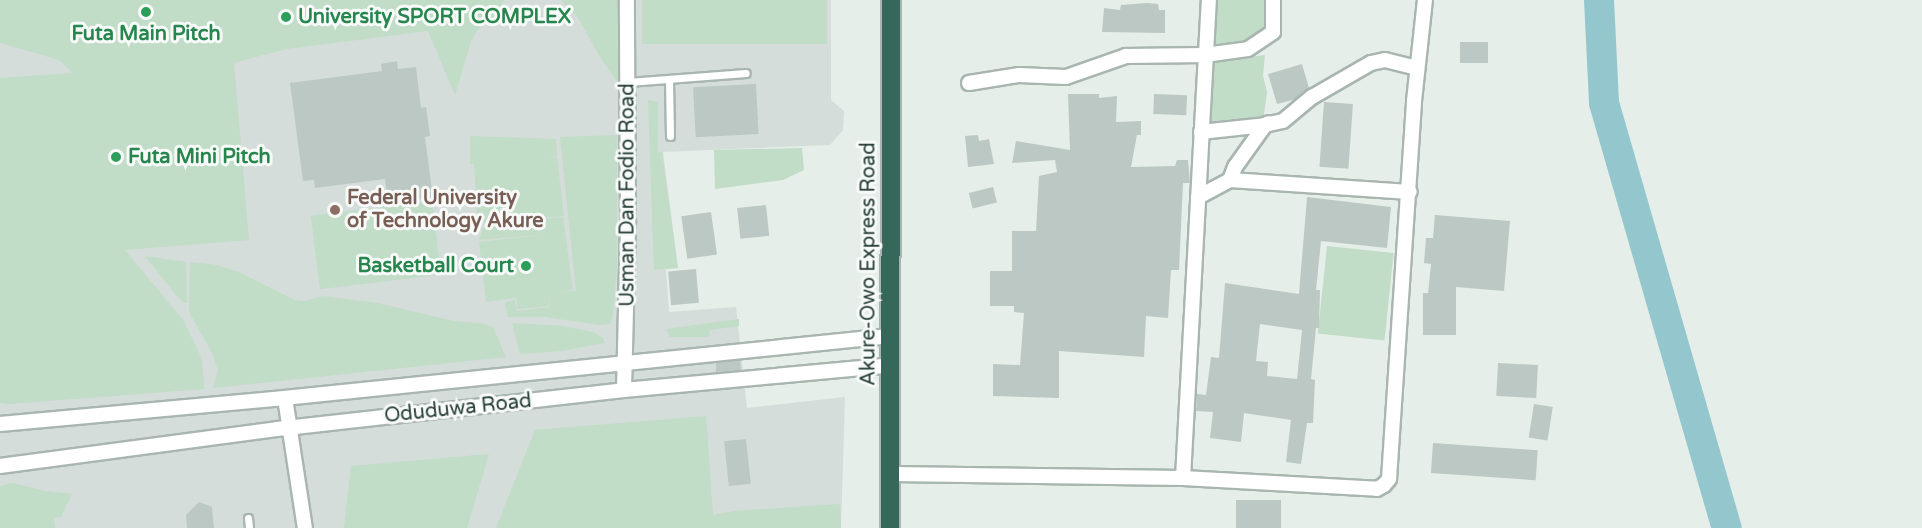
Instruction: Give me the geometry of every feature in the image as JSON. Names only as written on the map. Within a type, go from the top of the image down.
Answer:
[{"type":"highway","name":"Akure-Owo Express Road","points":[[890,528],[892,474],[891,0]]},
{"type":"street","name":"Usman Dan Fodio Road","points":[[624,390],[627,0]]},
{"type":"street","points":[[1184,478],[1209,0]]},
{"type":"street","points":[[969,83],[1019,75],[1066,77],[1126,56],[1205,56],[1248,49],[1273,32],[1273,0]]},
{"type":"street","points":[[892,474],[1184,478],[1377,489],[1384,486],[1389,479],[1417,68],[1425,0]]},
{"type":"street","points":[[1201,132],[1265,126],[1283,121],[1312,97],[1371,63],[1385,60],[1417,68]]},
{"type":"street","points":[[1230,180],[1234,167],[1265,126],[1304,102],[1283,121]]},
{"type":"street","points":[[1198,197],[1230,180],[1410,192]]},
{"type":"street","points":[[0,424],[285,398],[890,336]]},
{"type":"street","points":[[802,346],[804,372]]},
{"type":"street","name":"Oduduwa Road","points":[[0,466],[289,428],[624,390],[891,365]]},
{"type":"street","points":[[285,398],[305,528]]},
{"type":"lane","points":[[628,82],[746,73]]},
{"type":"lane","points":[[669,79],[670,136]]},
{"type":"lane","points":[[248,518],[249,528]]},
{"type":"shaded area","name":"Federal University of Technology Akure","points":[[0,0],[831,0],[831,100],[844,111],[843,130],[830,145],[663,152],[678,268],[666,269],[669,312],[736,307],[747,408],[845,397],[841,528],[0,528]]},
{"type":"green space","points":[[0,0],[504,0],[492,22],[479,28],[471,41],[455,95],[428,31],[286,49],[234,63],[249,240],[125,250],[183,320],[202,359],[204,389],[9,404],[0,403],[0,78],[73,73],[59,60],[0,43]]},
{"type":"green space","points":[[561,0],[621,0],[620,86],[600,57],[577,16]]},
{"type":"green space","points":[[642,0],[827,0],[827,44],[642,44]]},
{"type":"green space","points":[[1214,0],[1270,0],[1270,32],[1247,46],[1210,52]]},
{"type":"green space","points":[[1265,55],[1263,76],[1267,92],[1263,121],[1205,129],[1208,62]]},
{"type":"green space","points":[[648,100],[658,102],[658,153],[662,152],[678,268],[654,270]]},
{"type":"green space","points":[[617,135],[617,266],[613,316],[610,324],[600,325],[545,317],[508,317],[505,302],[515,300],[517,311],[550,307],[549,293],[549,306],[518,309],[516,298],[486,302],[479,242],[549,234],[479,240],[485,224],[563,217],[573,290],[559,292],[576,291],[560,137]]},
{"type":"green space","points":[[470,136],[556,139],[557,156],[547,158],[557,157],[564,216],[478,223],[474,164],[470,164]]},
{"type":"green space","points":[[802,148],[804,170],[783,180],[715,189],[714,150]]},
{"type":"green space","points":[[432,201],[441,274],[320,289],[311,216]]},
{"type":"green space","points":[[1327,246],[1394,253],[1384,341],[1318,334]]},
{"type":"green space","points":[[145,256],[186,262],[187,303],[176,295]]},
{"type":"green space","points":[[190,262],[217,265],[239,272],[295,300],[305,301],[322,296],[377,303],[454,321],[485,324],[493,327],[506,357],[213,388],[218,370],[212,353],[189,312]]},
{"type":"green space","points":[[739,319],[739,326],[710,330],[709,337],[670,337],[666,329]]},
{"type":"green space","points":[[512,323],[563,326],[593,332],[603,338],[605,343],[561,351],[520,354]]},
{"type":"green space","points":[[706,416],[713,515],[734,511],[840,504],[841,528],[496,528],[535,430]]},
{"type":"green space","points":[[489,454],[467,528],[344,528],[351,466]]},
{"type":"green space","points":[[13,483],[45,491],[72,494],[61,517],[54,518],[55,528],[0,528],[0,486]]},
{"type":"building","points":[[1158,4],[1159,10],[1165,10],[1165,33],[1102,32],[1104,8],[1120,10],[1121,5]]},
{"type":"building","points":[[1460,42],[1488,42],[1488,63],[1460,63]]},
{"type":"building","points":[[397,61],[398,69],[416,67],[421,108],[426,107],[430,136],[425,137],[433,198],[388,203],[385,179],[315,188],[314,180],[303,181],[290,83],[382,71],[381,64]]},
{"type":"building","points":[[1302,64],[1309,88],[1296,99],[1277,104],[1268,74]]},
{"type":"building","points":[[756,84],[759,134],[696,137],[693,87]]},
{"type":"building","points":[[1068,94],[1099,94],[1099,98],[1117,96],[1116,122],[1141,121],[1141,135],[1137,135],[1131,167],[1175,166],[1177,160],[1188,160],[1190,183],[1183,183],[1179,270],[1171,270],[1168,318],[1146,316],[1144,357],[1059,351],[1059,398],[993,396],[993,364],[1020,365],[1024,313],[1014,312],[1014,306],[990,306],[990,271],[1012,271],[1012,231],[1036,231],[1039,176],[1057,172],[1055,160],[1012,163],[1016,141],[1070,150]]},
{"type":"building","points":[[1154,94],[1187,95],[1186,115],[1153,114]]},
{"type":"building","points":[[1324,102],[1353,104],[1348,169],[1319,167]]},
{"type":"building","points":[[978,135],[979,141],[989,139],[994,164],[968,167],[965,136]]},
{"type":"building","points":[[993,187],[997,203],[973,209],[969,193]]},
{"type":"building","points":[[1307,197],[1391,207],[1387,248],[1321,241],[1316,290],[1320,290],[1319,328],[1316,328],[1311,379],[1315,380],[1313,423],[1307,423],[1301,464],[1286,462],[1291,420],[1244,413],[1241,442],[1210,438],[1213,412],[1196,411],[1197,394],[1206,395],[1211,357],[1219,358],[1225,283],[1299,294]],"holes":[[[1260,324],[1302,330],[1297,379],[1267,376],[1268,362],[1256,361]]]},
{"type":"building","points":[[766,205],[769,236],[740,239],[737,208]]},
{"type":"building","points":[[711,212],[717,255],[687,259],[681,216]]},
{"type":"building","points":[[1435,215],[1510,221],[1504,291],[1456,287],[1456,335],[1423,335],[1423,293],[1428,293],[1431,264],[1424,263],[1426,238],[1433,238]]},
{"type":"building","points":[[696,269],[699,303],[671,305],[668,271]]},
{"type":"building","points":[[740,360],[741,370],[716,372],[716,363]]},
{"type":"building","points":[[1498,363],[1538,365],[1536,398],[1496,396]]},
{"type":"building","points":[[1534,404],[1553,407],[1547,441],[1529,438]]},
{"type":"building","points":[[746,439],[751,484],[729,486],[724,441]]},
{"type":"building","points":[[1433,443],[1538,450],[1536,480],[1431,473]]},
{"type":"building","points":[[1236,500],[1281,500],[1281,528],[1236,528]]},
{"type":"building","points":[[199,502],[212,507],[214,528],[187,528],[186,515]]},
{"type":"waterway","points":[[1599,0],[1604,103],[1727,528]]},
{"type":"place","name":"Futa Main Pitch","points":[[146,12]]},
{"type":"place","name":"University SPORT COMPLEX","points":[[286,17]]},
{"type":"place","name":"Futa Mini Pitch","points":[[116,157]]},
{"type":"place","name":"Federal University of Technology Akure","points":[[335,210]]},
{"type":"place","name":"Basketball Court","points":[[526,266]]}]
